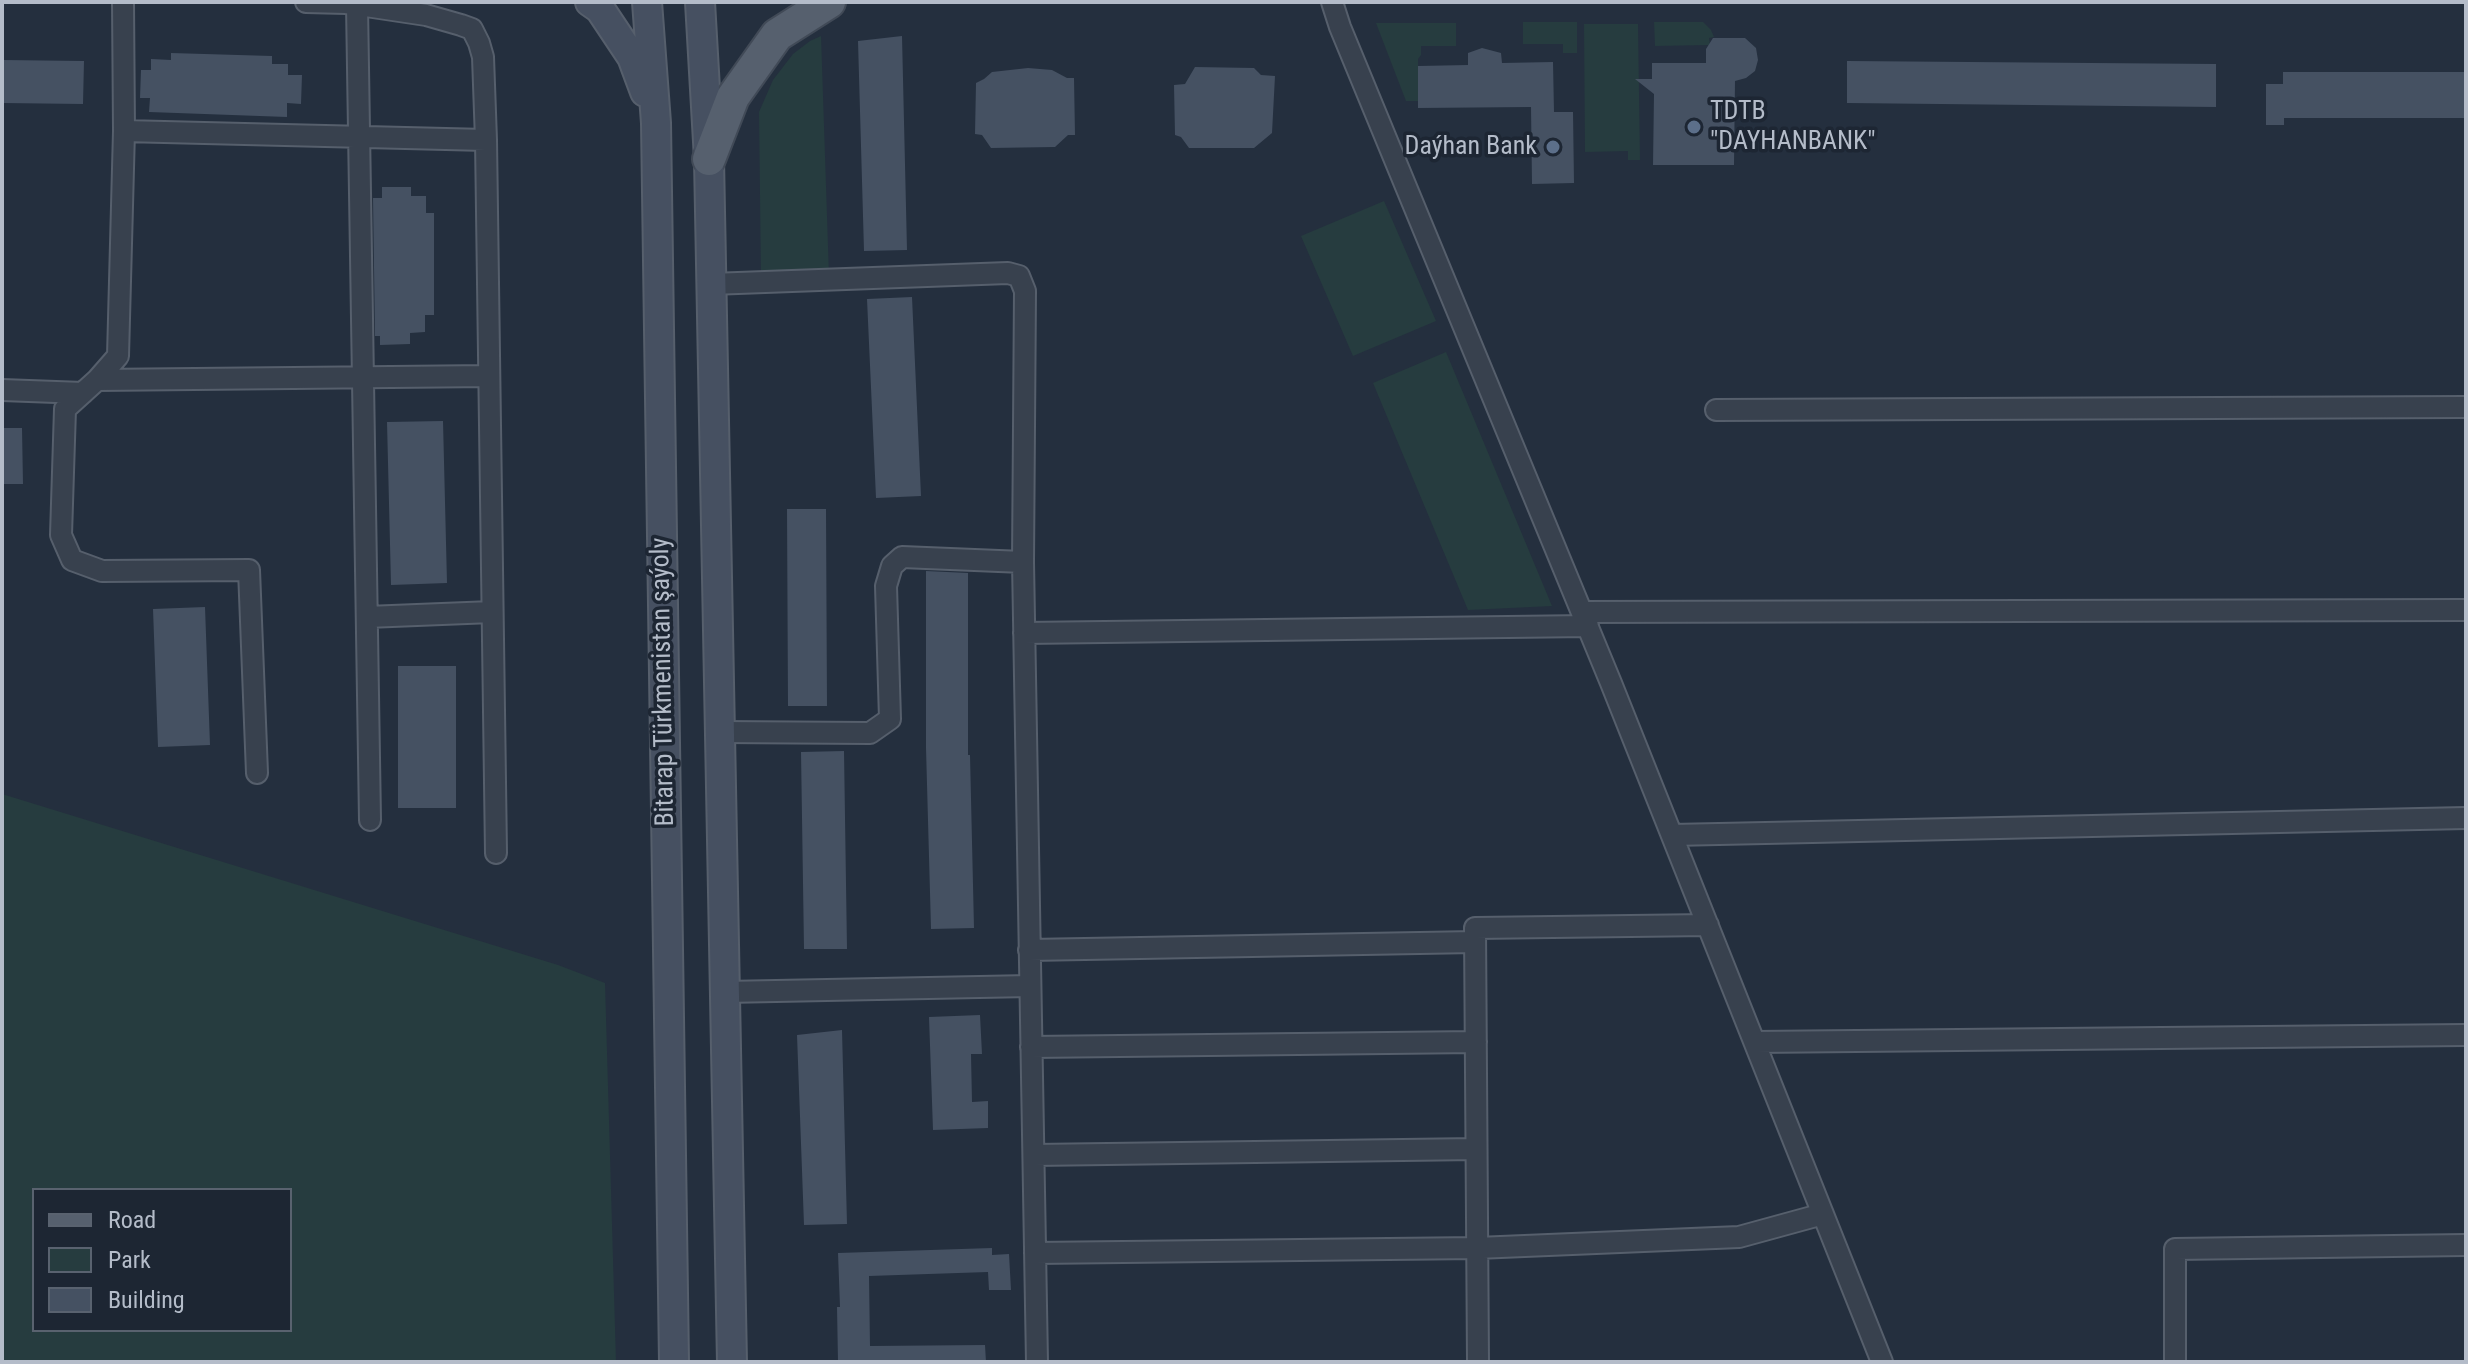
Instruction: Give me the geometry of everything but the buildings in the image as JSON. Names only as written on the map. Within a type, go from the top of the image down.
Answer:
[{"type":"main road","points":[[590,2],[600,9],[632,57],[656,123]]},
{"type":"main road","name":"Bitarap Türkmenistan şaýoly","points":[[647,2],[656,123],[674,1362]]},
{"type":"main road","name":"Bitarap Türkmenistan şaýoly","points":[[700,2],[709,159],[732,1362]]},
{"type":"main road","points":[[709,159],[733,97],[777,35],[829,2]]},
{"type":"street","points":[[123,2],[124,131],[118,356],[65,409],[61,535],[72,560],[102,571],[249,570],[257,773]]},
{"type":"street","points":[[306,2],[357,5],[426,15],[472,29],[483,57],[496,853]]},
{"type":"street","points":[[1332,2],[1585,619],[1882,1362]]},
{"type":"street","points":[[357,5],[370,820]]},
{"type":"street","points":[[124,131],[486,140]]},
{"type":"street","points":[[711,284],[1008,273],[1019,276],[1025,291],[1023,562],[1037,1362]]},
{"type":"street","points":[[2,390],[363,377],[489,376]]},
{"type":"street","points":[[1716,410],[2466,407]]},
{"type":"street","points":[[720,732],[870,733],[890,719],[886,586],[892,566],[902,557],[1023,562]]},
{"type":"street","points":[[1024,633],[1585,619],[2466,610]]},
{"type":"street","points":[[367,617],[492,612]]},
{"type":"street","points":[[1672,835],[2466,818]]},
{"type":"street","points":[[1478,1362],[1475,928],[1708,925]]},
{"type":"street","points":[[1029,950],[1475,942]]},
{"type":"street","points":[[725,992],[1030,986]]},
{"type":"street","points":[[1755,1042],[2466,1035]]},
{"type":"street","points":[[1031,1047],[1476,1042]]},
{"type":"street","points":[[1034,1155],[1476,1149]]},
{"type":"street","points":[[1035,1253],[1477,1248],[1739,1237],[1823,1214]]},
{"type":"street","points":[[2175,1362],[2175,1249],[2466,1245]]},
{"type":"green space","points":[[1523,22],[1577,22],[1577,53],[1563,53],[1563,44],[1523,44]]},
{"type":"green space","points":[[1654,22],[1703,22],[1714,37],[1709,38],[1710,45],[1655,46]]},
{"type":"green space","points":[[1376,23],[1456,23],[1456,46],[1421,46],[1418,101],[1406,101]]},
{"type":"green space","points":[[1584,24],[1638,24],[1640,160],[1628,160],[1628,151],[1585,152]]},
{"type":"green space","points":[[821,36],[829,276],[761,277],[759,112],[773,80],[793,54]]},
{"type":"green space","points":[[1384,201],[1436,321],[1353,356],[1301,236]]},
{"type":"green space","points":[[1446,352],[1552,606],[1468,610],[1373,383]]},
{"type":"green space","points":[[2,794],[558,965],[605,983],[616,1362],[2,1362]]},
{"type":"place","name":"TDTB \"DAYHANBANK\"","points":[[1694,127]]},
{"type":"place","name":"Daýhan Bank","points":[[1553,147]]}]
